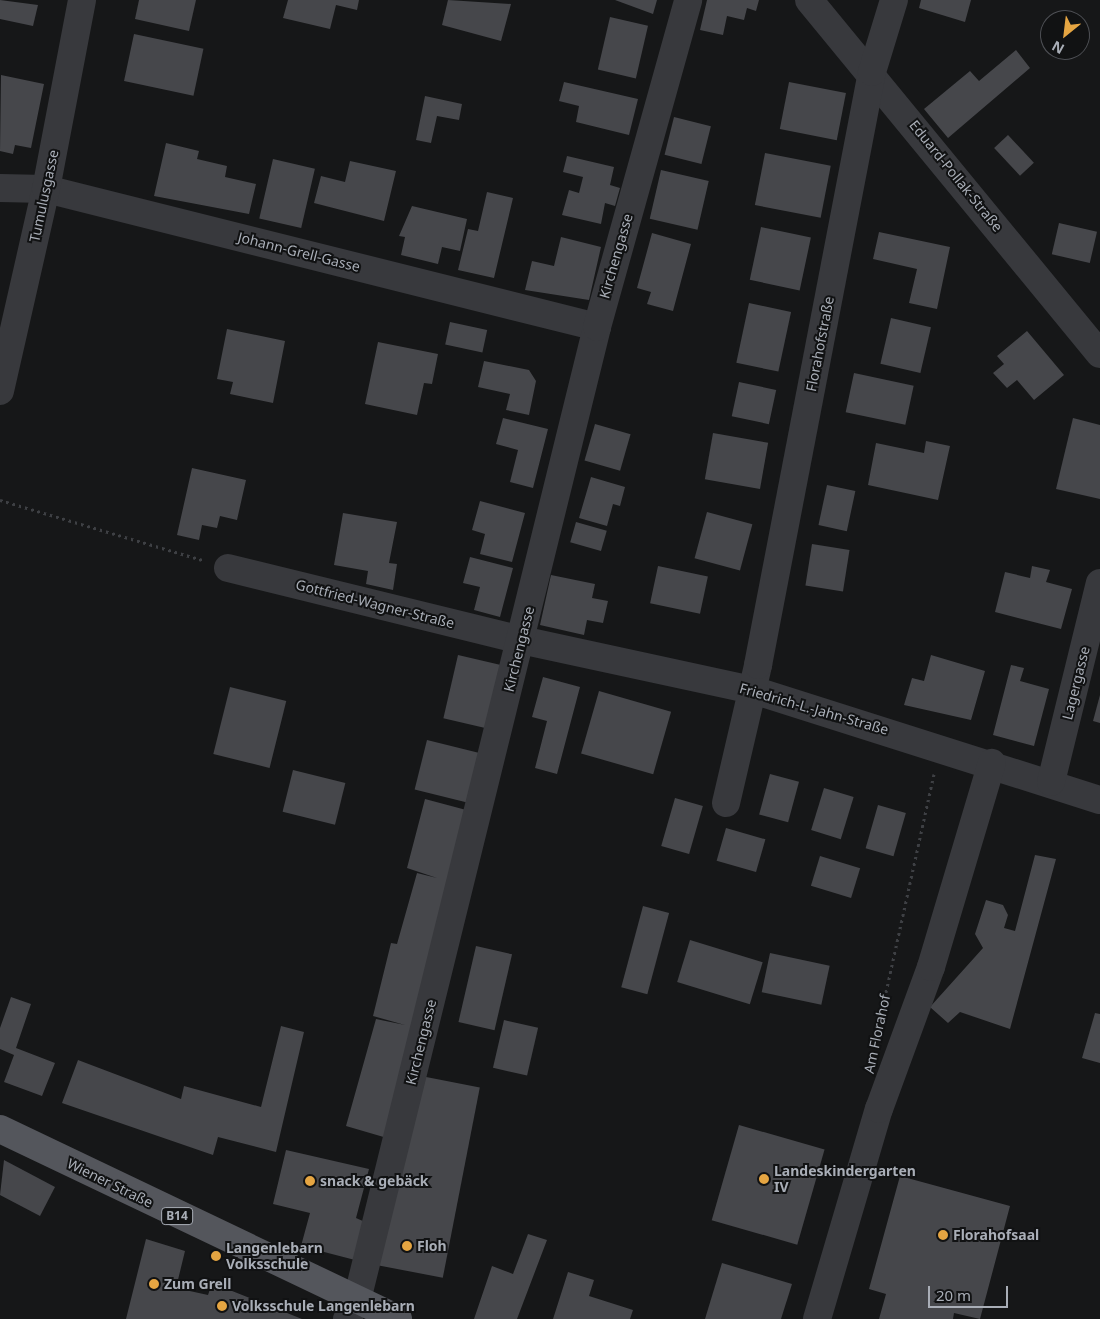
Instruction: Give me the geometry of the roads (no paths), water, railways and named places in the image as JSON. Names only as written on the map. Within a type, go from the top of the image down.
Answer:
[{"type":"main road","name":"Wiener Straße","points":[[0,1129],[352,1309]]},
{"type":"main road","name":"B14","points":[[352,1309],[398,1319]]},
{"type":"street","name":"Tumulusgasse","points":[[0,391],[46,189],[82,0]]},
{"type":"street","name":"Kirchengasse","points":[[352,1309],[521,640],[597,326],[688,0]]},
{"type":"street","name":"Eduard-Pollak-Straße","points":[[809,0],[872,72],[1100,354]]},
{"type":"street","name":"Florahofstraße","points":[[726,802],[753,690],[872,72],[894,0]]},
{"type":"street","name":"Johann-Grell-Gasse","points":[[0,188],[46,189],[597,326]]},
{"type":"street","name":"Gottfried-Wagner-Straße","points":[[228,568],[521,640]]},
{"type":"street","name":"Lagergasse","points":[[1051,782],[1100,583]]},
{"type":"street","name":"Friedrich-L.-Jahn-Straße","points":[[521,640],[753,690],[940,746],[1100,800]]},
{"type":"street","name":"Am Florahof","points":[[817,1319],[879,1109],[930,967],[992,763]]},
{"type":"place","name":"Landeskindergarten IV","points":[[764,1179]]},
{"type":"place","name":"snack & gebäck","points":[[310,1181]]},
{"type":"place","name":"Florahofsaal","points":[[943,1235]]},
{"type":"place","name":"Floh","points":[[407,1246]]},
{"type":"place","name":"Langenlebarn Volksschule","points":[[216,1256]]},
{"type":"place","name":"Zum Grell","points":[[154,1284]]},
{"type":"place","name":"Volksschule Langenlebarn","points":[[222,1306]]}]
